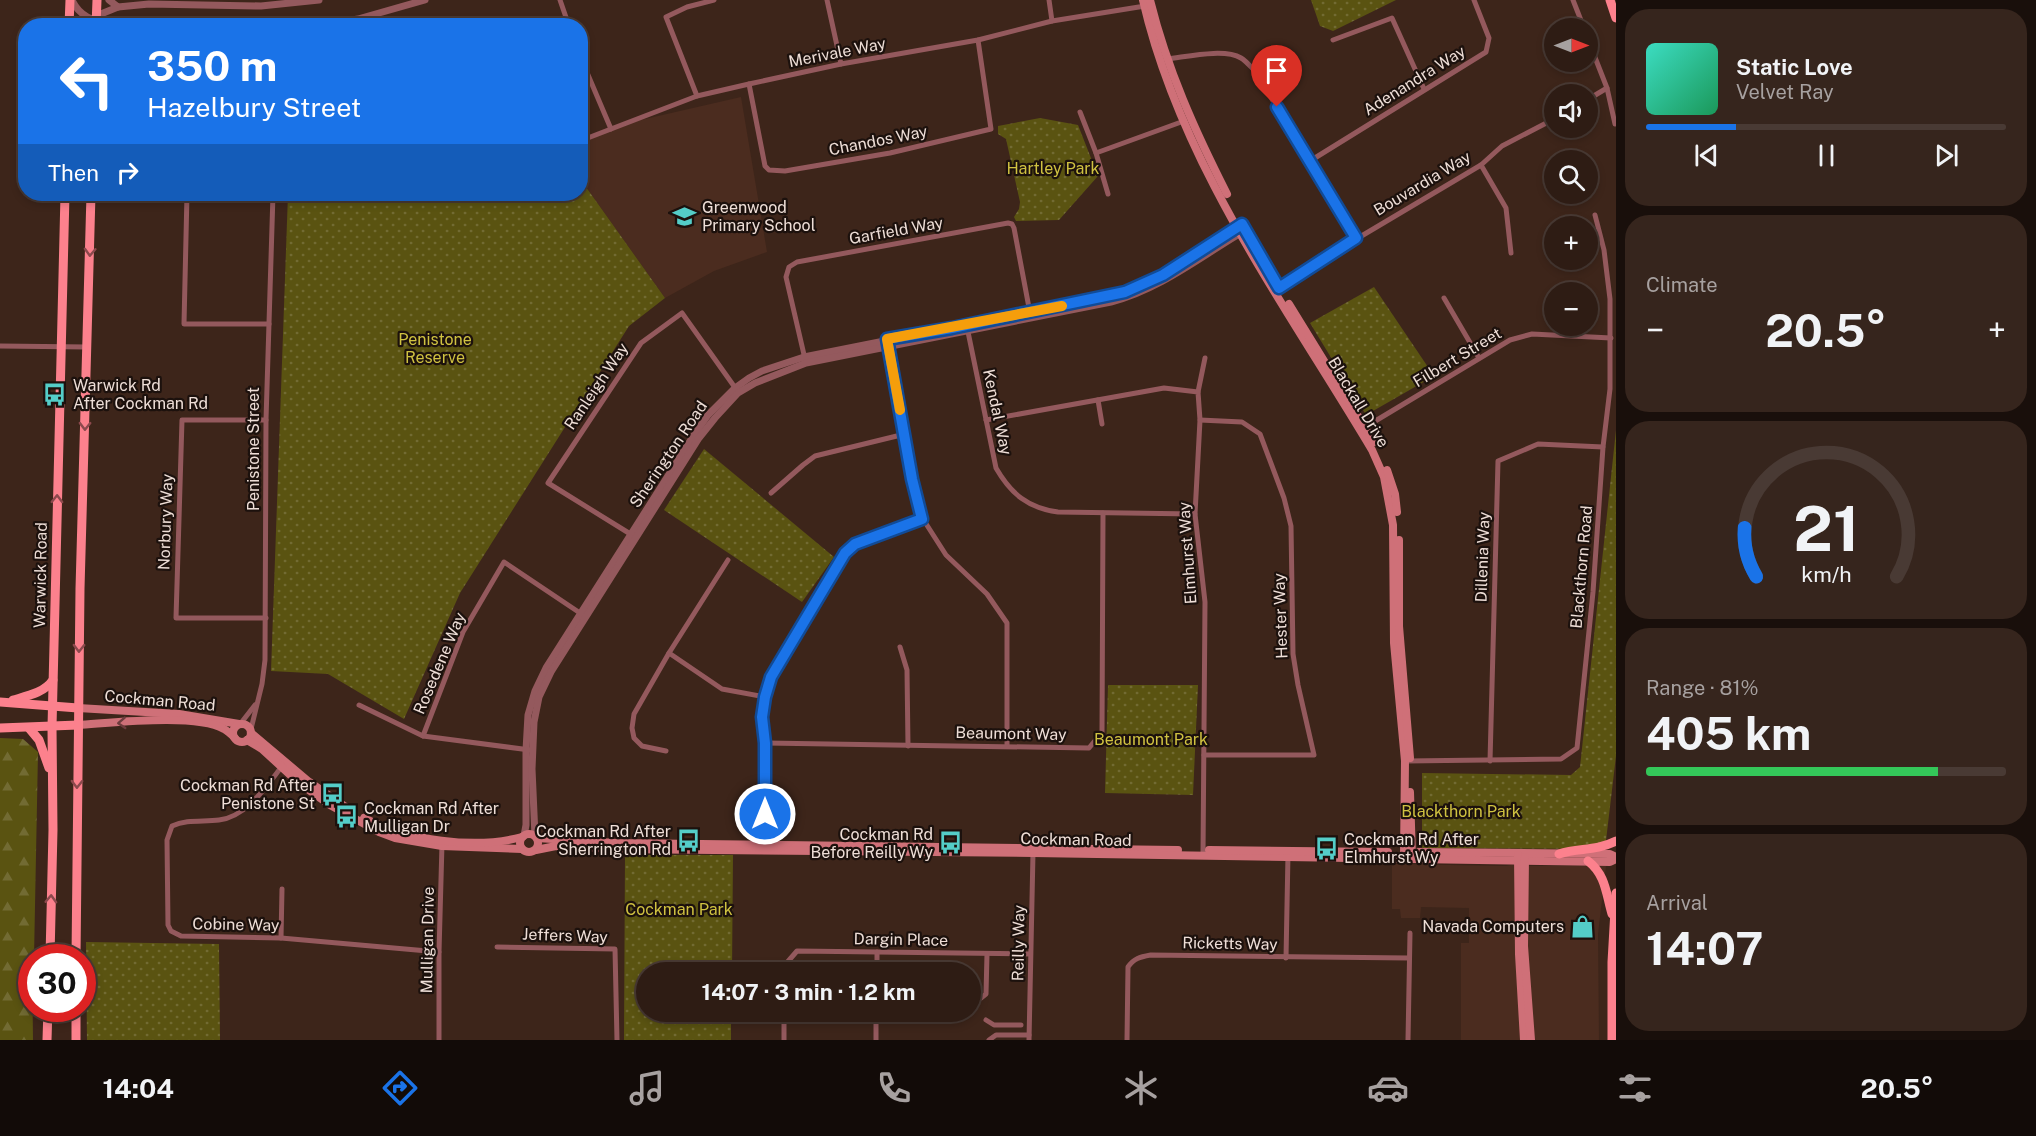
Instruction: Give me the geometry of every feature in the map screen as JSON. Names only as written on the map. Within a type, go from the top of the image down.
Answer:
[{"type":"main road","points":[[70,18],[71,0]]},
{"type":"main road","points":[[94,18],[97,0]]},
{"type":"main road","points":[[1610,0],[1616,18]]},
{"type":"main road","name":"Blackall Drive","points":[[1147,3],[1164,60],[1187,120],[1242,229],[1387,470],[1395,494],[1398,513],[1399,617],[1408,761],[1408,855]]},
{"type":"main road","name":"Warwick Road","points":[[50,944],[53,830],[52,705],[65,201]]},
{"type":"main road","points":[[76,944],[78,708],[91,201]]},
{"type":"main road","points":[[4,702],[42,690],[48,687],[53,679]]},
{"type":"main road","points":[[4,702],[78,708]]},
{"type":"main road","name":"Cockman Road","points":[[78,708],[179,714],[240,724]]},
{"type":"main road","name":"Cockman Road","points":[[78,725],[186,721],[207,723],[225,729],[235,738]]},
{"type":"main road","points":[[250,734],[242,742],[235,738],[233,730],[240,724],[247,725],[250,734],[330,805],[379,832],[395,838],[442,843],[522,849],[529,852],[536,850],[538,844],[536,837],[529,834],[498,842],[442,843]]},
{"type":"main road","points":[[0,728],[78,725]]},
{"type":"main road","points":[[29,728],[39,740],[51,773]]},
{"type":"main road","points":[[522,849],[520,843],[523,836]]},
{"type":"main road","name":"Cockman Road","points":[[536,837],[616,843],[883,853],[1033,850],[1522,857],[1610,862],[1616,858],[1610,854],[1522,857]]},
{"type":"main road","points":[[1559,854],[1591,850],[1616,841]]},
{"type":"main road","name":"Cockman Road","points":[[536,850],[556,846],[616,849],[765,847]]},
{"type":"main road","points":[[1522,857],[1519,954],[1524,1040]]},
{"type":"main road","points":[[1522,857],[1524,946],[1531,1040]]},
{"type":"main road","points":[[1588,861],[1598,868],[1602,876],[1614,919]]},
{"type":"main road","points":[[1612,1040],[1616,893]]},
{"type":"main road","points":[[47,1040],[48,1022]]},
{"type":"main road","points":[[76,1022],[76,1040]]},
{"type":"street","points":[[71,0],[79,12],[87,18]]},
{"type":"street","points":[[109,0],[118,7]]},
{"type":"street","points":[[100,18],[118,7],[149,4],[261,6],[319,0]]},
{"type":"street","points":[[362,18],[425,0]]},
{"type":"street","points":[[560,0],[566,18]]},
{"type":"street","points":[[697,96],[666,17],[687,7],[714,0]]},
{"type":"street","points":[[827,0],[841,64]]},
{"type":"street","points":[[1048,0],[1052,21]]},
{"type":"street","name":"Adenandra Way","points":[[1310,161],[1486,52],[1489,38],[1474,0]]},
{"type":"street","points":[[1573,0],[1580,18]]},
{"type":"street","name":"Merivale Way","points":[[588,138],[697,96],[841,64],[978,40],[1052,21],[1147,3]]},
{"type":"street","points":[[1333,40],[1392,18],[1424,89]]},
{"type":"street","name":"Chandos Way","points":[[749,84],[765,166],[769,170],[785,171],[890,153],[991,129],[978,40]]},
{"type":"street","points":[[1164,60],[1206,54],[1240,57],[1255,71],[1356,238]]},
{"type":"street","points":[[1598,65],[1607,88],[1615,124]]},
{"type":"street","points":[[588,75],[611,129]]},
{"type":"street","points":[[1598,93],[1607,88]]},
{"type":"street","points":[[1080,112],[1096,153],[1108,194]]},
{"type":"street","points":[[1096,153],[1187,120]]},
{"type":"street","name":"Bouvardia Way","points":[[1277,290],[1356,238],[1481,165],[1502,146],[1544,125]]},
{"type":"street","points":[[1481,165],[1506,208],[1511,252]]},
{"type":"street","points":[[187,201],[184,324],[269,324]]},
{"type":"street","name":"Penistone Street","points":[[250,734],[263,676],[266,618],[266,420],[273,201]]},
{"type":"street","name":"Blackthorn Road","points":[[1408,761],[1561,759],[1577,748],[1610,389],[1610,299],[1605,250],[1594,215]]},
{"type":"street","name":"Garfield Way","points":[[805,360],[786,277],[789,267],[797,262],[1008,223],[1014,228],[1031,315]]},
{"type":"street","name":"Sherington Road","points":[[536,837],[528,715],[534,691],[546,668],[633,536],[708,415],[762,371],[888,342],[1111,302],[1136,295],[1168,279],[1242,229]]},
{"type":"street","points":[[1444,298],[1479,358]]},
{"type":"street","name":"Ranleigh Way","points":[[633,536],[548,483],[641,344],[682,313],[736,391]]},
{"type":"street","name":"Kendal Way","points":[[967,328],[996,468],[1007,487],[1023,501],[1047,510],[1195,514]]},
{"type":"street","name":"Filbert Street","points":[[1363,429],[1510,340],[1532,334],[1611,338]]},
{"type":"street","points":[[888,342],[912,479],[922,519],[946,555],[987,594],[1007,623],[1007,746]]},
{"type":"street","points":[[0,346],[87,347]]},
{"type":"street","points":[[986,420],[1164,388],[1198,392],[1205,358]]},
{"type":"street","name":"Elmhurst Way","points":[[1198,392],[1200,420],[1195,514],[1205,602],[1204,853]]},
{"type":"street","points":[[1098,400],[1102,424]]},
{"type":"street","name":"Norbury Way","points":[[266,420],[182,420],[176,618],[266,618]]},
{"type":"street","name":"Hester Way","points":[[1200,420],[1242,422],[1260,434],[1284,498],[1291,526],[1293,654],[1314,755],[1204,755]]},
{"type":"street","points":[[771,494],[815,456],[905,434]]},
{"type":"street","name":"Dillenia Way","points":[[1490,761],[1498,461],[1538,444],[1603,447]]},
{"type":"street","name":"Beaumont Way","points":[[765,743],[1089,748],[1102,732],[1103,513]]},
{"type":"street","points":[[765,847],[765,743],[762,717],[771,677],[845,553],[855,544],[922,519]]},
{"type":"street","points":[[666,750],[642,746],[634,738],[632,728],[634,714],[669,653],[728,560]]},
{"type":"street","name":"Rosedene Way","points":[[423,736],[463,632],[504,562],[582,614]]},
{"type":"street","points":[[900,647],[907,670],[908,746]]},
{"type":"street","points":[[669,653],[722,689],[765,697]]},
{"type":"street","name":"Penistone Street","points":[[240,724],[256,704]]},
{"type":"street","points":[[359,705],[423,736],[529,750]]},
{"type":"street","name":"Sherington Road","points":[[523,836],[526,825],[529,750]]},
{"type":"street","name":"Cobine Way","points":[[284,765],[248,806],[233,817],[207,822],[182,822],[172,826],[167,840],[168,925],[171,931],[181,936],[281,938],[439,952]]},
{"type":"street","name":"Mulligan Drive","points":[[439,1040],[442,843]]},
{"type":"street","name":"Reilly Way","points":[[1029,1038],[1033,850]]},
{"type":"street","points":[[1286,958],[1288,854]]},
{"type":"street","points":[[281,938],[282,889]]},
{"type":"street","points":[[1408,1040],[1410,933]]},
{"type":"street","name":"Jeffers Way","points":[[496,947],[615,949],[617,1040]]},
{"type":"street","name":"Dargin Place","points":[[787,962],[796,951],[1030,954]]},
{"type":"street","points":[[877,952],[877,962]]},
{"type":"street","points":[[981,998],[986,994],[987,954]]},
{"type":"street","name":"Ricketts Way","points":[[1127,1040],[1128,967],[1133,960],[1151,955],[1409,958]]},
{"type":"street","points":[[986,1020],[994,1025],[1021,1024]]},
{"type":"street","points":[[784,1022],[784,1040]]},
{"type":"street","points":[[876,1022],[876,1040]]},
{"type":"street","points":[[989,1040],[996,1035],[1029,1038]]},
{"type":"shaded area","name":"Greenwood Primary School","points":[[741,97],[767,252],[714,271],[665,298],[588,190],[588,140],[632,122]]},
{"type":"shaded area","points":[[1392,864],[1506,866],[1516,864],[1515,944],[1527,866],[1606,866],[1598,934],[1599,1040],[1461,1040],[1461,943],[1469,943],[1469,908],[1421,907],[1420,918],[1401,918],[1400,909],[1392,909]]},
{"type":"green space","points":[[1311,0],[1396,0],[1333,31],[1320,26]]},
{"type":"green space","name":"Hartley Park","points":[[1040,118],[1078,125],[1098,176],[1059,220],[1016,221],[1014,217],[1020,202],[1006,139],[998,134],[998,126]]},
{"type":"green space","name":"Penistone Reserve","points":[[588,190],[665,298],[629,326],[460,593],[404,719],[328,674],[271,671],[288,201],[588,201]]},
{"type":"green space","points":[[1374,287],[1434,376],[1366,415],[1310,323]]},
{"type":"green space","name":"Blackthorn Park","points":[[1616,430],[1616,756],[1605,849],[1422,848],[1422,773],[1571,775],[1580,767]]},
{"type":"green space","points":[[704,449],[834,557],[802,602],[664,510]]},
{"type":"green space","name":"Beaumont Park","points":[[1108,685],[1198,685],[1193,795],[1105,793]]},
{"type":"green space","points":[[0,738],[23,739],[38,752],[34,944],[18,944],[18,1022],[33,1022],[33,1040],[0,1040]]},
{"type":"green space","name":"Cockman Park","points":[[625,855],[733,855],[732,962],[636,962],[636,1022],[731,1022],[731,1040],[624,1040]]},
{"type":"green space","points":[[86,942],[219,944],[220,1040],[87,1040],[87,1022],[96,1022],[96,944],[86,944]]},
{"type":"slow traffic","points":[[900,410],[887,339],[1062,306]]},
{"type":"place","name":"Greenwood Primary School","points":[[684,216]]},
{"type":"place","name":"Warwick Rd After Cockman Rd","points":[[55,394]]},
{"type":"place","name":"Cockman Rd After Penistone St","points":[[333,794]]},
{"type":"place","name":"Cockman Rd After Mulligan Dr","points":[[346,817]]},
{"type":"place","name":"Cockman Rd After Sherrington Rd","points":[[689,840]]},
{"type":"place","name":"Cockman Rd Before Reilly Wy","points":[[951,843]]},
{"type":"place","name":"Cockman Rd After Elmhurst Wy","points":[[1326,848]]},
{"type":"place","name":"Navada Computers","points":[[1582,926]]},
{"type":"route","points":[[765,814],[765,743],[762,717],[771,677],[845,553],[855,544],[922,519],[912,479],[887,339],[1111,297],[1137,288],[1163,275],[1242,224],[1279,288],[1356,238],[1277,107]]}]
